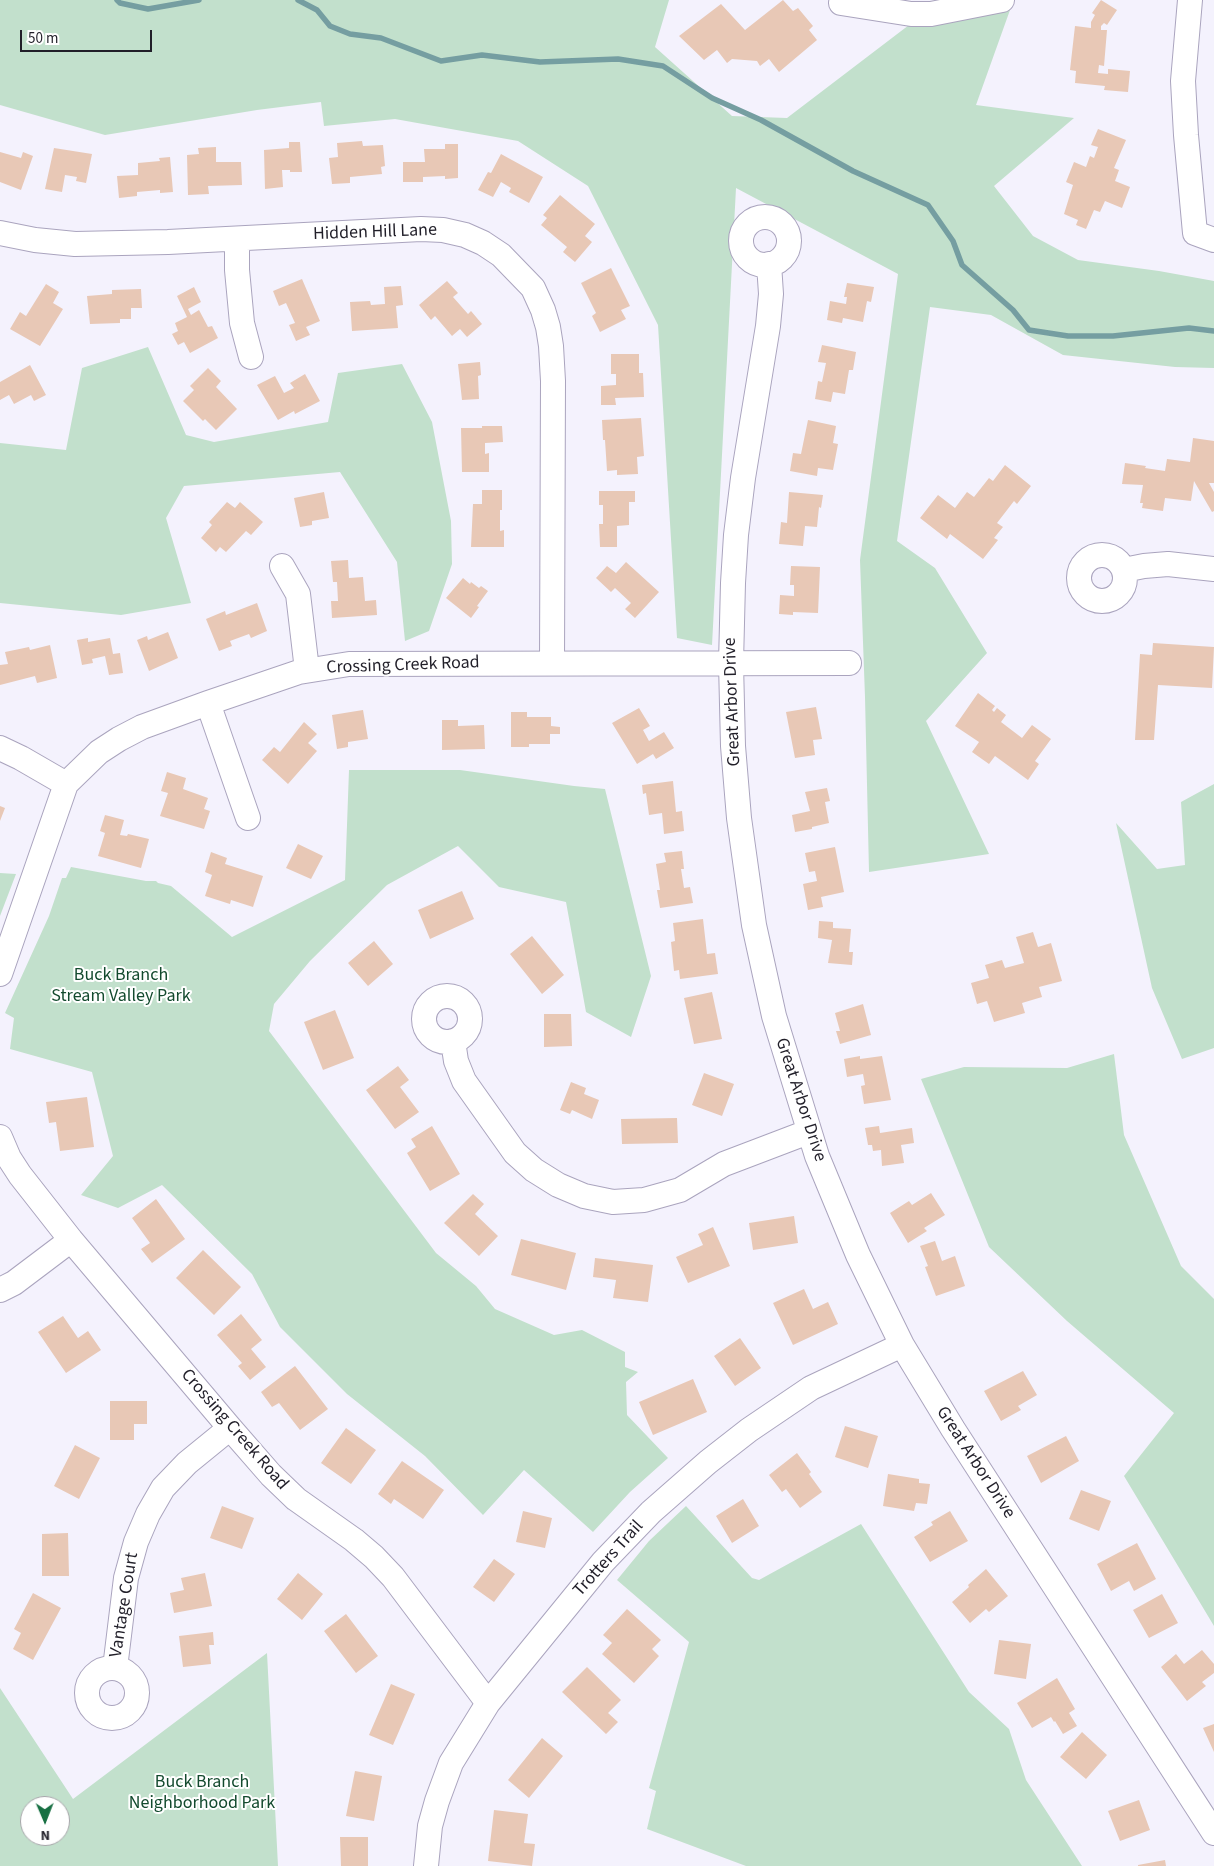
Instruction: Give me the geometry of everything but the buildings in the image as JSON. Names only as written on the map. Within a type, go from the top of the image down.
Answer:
[{"type":"street","points":[[841,3],[911,14],[931,14],[1002,0]]},
{"type":"street","points":[[1190,0],[1190,20],[1183,80],[1195,233],[1214,240]]},
{"type":"street","name":"Hidden Hill Lane","points":[[0,233],[35,240],[75,244],[168,242],[421,229],[443,230],[465,235],[483,243],[501,255],[532,288],[543,310],[551,346],[552,663]]},
{"type":"street","points":[[237,239],[237,270],[242,323],[251,357]]},
{"type":"street","name":"Great Arbor Drive","points":[[769,264],[771,294],[768,326],[743,478],[736,535],[732,592],[731,663],[733,746],[739,818],[748,885],[774,1016],[808,1132],[858,1255],[902,1345],[953,1429],[1214,1833]]},
{"type":"street","points":[[1124,570],[1168,564],[1214,570]]},
{"type":"street","points":[[282,566],[298,594],[308,670]]},
{"type":"street","name":"Crossing Creek Road","points":[[0,974],[66,784],[99,752],[142,727],[308,670],[349,664],[849,662]]},
{"type":"street","points":[[208,703],[248,818]]},
{"type":"street","points":[[0,748],[66,784]]},
{"type":"street","points":[[453,1041],[456,1061],[464,1081],[515,1153],[534,1170],[558,1185],[584,1196],[613,1202],[644,1200],[680,1190],[724,1164],[808,1132]]},
{"type":"street","name":"Crossing Creek Road","points":[[0,1137],[20,1175],[71,1240],[230,1428],[271,1475],[296,1499],[354,1540],[393,1577],[488,1703]]},
{"type":"street","points":[[0,1290],[14,1283],[71,1240]]},
{"type":"street","name":"Trotters Trail","points":[[426,1866],[430,1826],[451,1763],[488,1703],[603,1562],[651,1512],[708,1462],[749,1430],[811,1388],[902,1345]]},
{"type":"street","name":"Vantage Court","points":[[115,1668],[126,1578],[136,1542],[148,1514],[164,1488],[187,1463],[230,1428]]},
{"type":"green space","points":[[0,0],[669,0],[655,47],[732,116],[787,118],[909,25],[1010,10],[976,105],[1074,118],[994,186],[1033,236],[1078,260],[1214,281],[1214,368],[1175,367],[1063,355],[991,315],[930,307],[897,541],[935,568],[987,653],[926,721],[989,854],[869,872],[860,560],[898,274],[736,188],[712,645],[677,638],[658,325],[588,186],[518,141],[395,119],[324,126],[321,102],[257,110],[105,135],[0,105]]},
{"type":"green space","points":[[148,347],[186,435],[214,442],[328,422],[338,373],[402,364],[432,422],[451,521],[452,564],[429,631],[405,641],[397,562],[340,472],[184,486],[166,518],[191,603],[121,615],[0,603],[0,443],[66,450],[82,368]]},
{"type":"green space","name":"Buck Branch Stream Valley Park","points":[[349,770],[460,770],[605,789],[651,976],[631,1037],[586,1012],[566,902],[499,887],[458,846],[387,885],[310,961],[274,1004],[269,1031],[436,1253],[476,1286],[495,1309],[554,1335],[582,1330],[625,1352],[625,1367],[638,1372],[626,1382],[627,1415],[668,1458],[630,1492],[593,1532],[524,1470],[483,1515],[425,1456],[347,1394],[280,1327],[252,1274],[162,1185],[118,1208],[81,1195],[113,1156],[92,1072],[10,1049],[14,1018],[5,1013],[49,916],[62,878],[66,878],[71,867],[146,881],[156,881],[171,886],[232,937],[345,880]]},
{"type":"green space","points":[[1214,784],[1214,1048],[1182,1059],[1152,988],[1116,823],[1157,869],[1185,865],[1181,802]]},
{"type":"green space","points":[[0,873],[16,874],[0,916]]},
{"type":"green space","points":[[1114,1054],[1124,1135],[1181,1266],[1214,1299],[1214,1626],[1124,1476],[1174,1413],[1067,1321],[989,1247],[921,1079],[964,1067],[1067,1068]]},
{"type":"green space","points":[[686,1506],[752,1578],[759,1580],[861,1524],[969,1692],[1009,1729],[1026,1780],[1082,1866],[746,1866],[647,1829],[656,1791],[649,1788],[689,1642],[617,1580],[649,1541]]},
{"type":"green space","name":"Buck Branch Neighborhood Park","points":[[267,1653],[278,1866],[0,1866],[0,1688],[73,1799]]},
{"type":"waterway","points":[[117,0],[120,3],[148,9],[199,0]]},
{"type":"waterway","points":[[298,0],[317,10],[330,26],[350,34],[381,38],[441,61],[482,55],[540,62],[618,59],[663,66],[712,98],[761,120],[853,171],[928,205],[953,241],[962,265],[1013,310],[1029,330],[1068,336],[1113,336],[1189,328],[1214,331]]}]
